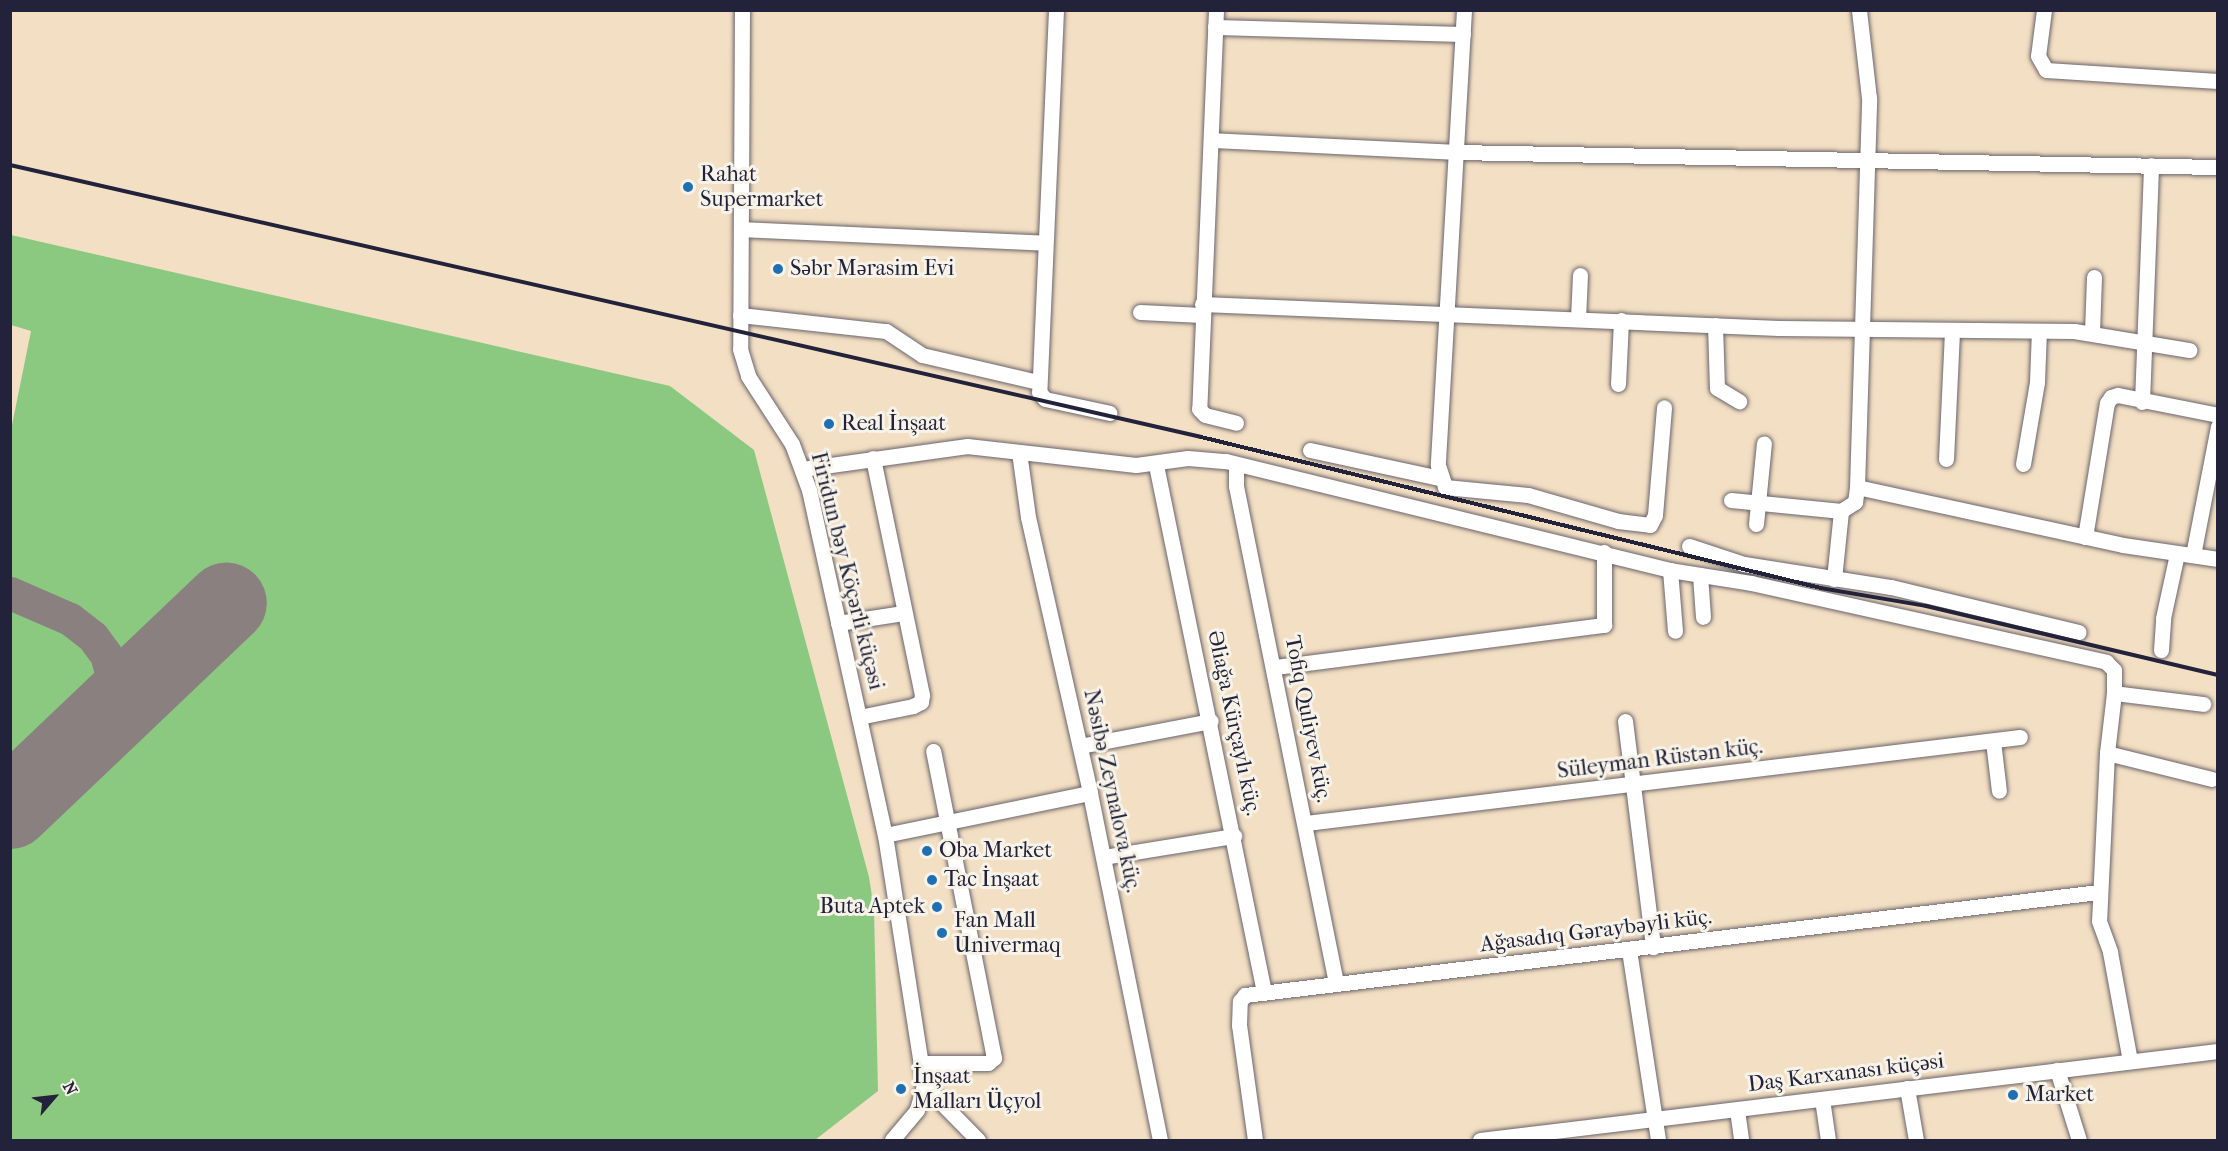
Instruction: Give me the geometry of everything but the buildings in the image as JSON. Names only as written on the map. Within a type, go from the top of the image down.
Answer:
[{"type":"street","name":"Firidun bəy Köçərli küçəsi","points":[[742,10],[740,315],[742,364],[792,444],[802,469],[885,835],[924,1085],[917,1110],[892,1140]]},
{"type":"street","points":[[1056,10],[1038,382],[1045,399],[1110,413]]},
{"type":"street","points":[[1216,10],[1199,409],[1205,415],[1236,423]]},
{"type":"street","points":[[1464,10],[1440,478],[1445,487],[1452,490],[1528,495],[1618,521],[1650,525],[1655,515],[1664,407]]},
{"type":"street","points":[[1731,500],[1841,511],[1855,502],[1869,98],[1859,10]]},
{"type":"street","points":[[2044,10],[2038,56],[2046,69],[2217,81]]},
{"type":"street","points":[[1215,27],[1463,34]]},
{"type":"street","points":[[1211,140],[1456,152],[1866,163],[2217,167]]},
{"type":"street","points":[[2142,402],[2151,165]]},
{"type":"street","points":[[741,229],[1044,243]]},
{"type":"street","points":[[1578,319],[1580,275]]},
{"type":"street","points":[[2092,332],[2094,277]]},
{"type":"street","points":[[1140,312],[1202,309],[1621,320],[1860,330],[2092,332],[2189,350]]},
{"type":"street","points":[[740,315],[886,331],[922,355],[1038,382]]},
{"type":"street","points":[[1618,384],[1621,320]]},
{"type":"street","points":[[1715,325],[1717,388],[1739,401]]},
{"type":"street","points":[[1946,459],[1952,330]]},
{"type":"street","points":[[2023,464],[2036,393],[2039,331]]},
{"type":"street","points":[[2085,537],[2107,404],[2118,395],[2142,402],[2217,415]]},
{"type":"street","points":[[2161,650],[2163,618],[2185,554],[2217,426]]},
{"type":"street","points":[[1756,524],[1761,502],[1764,443]]},
{"type":"street","points":[[802,469],[953,446],[1156,465],[1203,458],[1604,552],[1670,570],[1700,574],[2106,662],[2114,670],[2114,693],[2107,753],[2099,892],[2100,930],[2110,952],[2130,1061]]},
{"type":"street","points":[[1310,450],[1440,478]]},
{"type":"street","name":"Nəsibə Zeynalova küç.","points":[[1019,452],[1028,517],[1104,857],[1160,1140]]},
{"type":"street","points":[[859,717],[921,702],[873,458]]},
{"type":"street","name":"Tofiq Quliyev küç.","points":[[1236,464],[1236,486],[1275,667],[1336,983]]},
{"type":"street","name":"Əliağa Kürçaylı küç.","points":[[1156,465],[1211,721],[1264,992]]},
{"type":"street","points":[[1857,487],[2085,537],[2217,559]]},
{"type":"street","points":[[1834,579],[1841,511]]},
{"type":"street","points":[[1689,546],[1744,564],[1912,591],[2079,632]]},
{"type":"street","points":[[1275,667],[1604,625],[1604,552]]},
{"type":"street","points":[[1670,570],[1675,631]]},
{"type":"street","points":[[1700,574],[1703,617]]},
{"type":"street","points":[[838,623],[903,613]]},
{"type":"street","points":[[2114,693],[2203,704]]},
{"type":"street","points":[[1080,746],[1211,721]]},
{"type":"street","points":[[1624,721],[1653,947]]},
{"type":"street","name":"Süleyman Rüstən küç.","points":[[1306,823],[1634,786],[2020,737]]},
{"type":"street","points":[[1993,741],[1999,791]]},
{"type":"street","points":[[921,1063],[987,1062],[994,1058],[933,751]]},
{"type":"street","points":[[2107,753],[2212,779]]},
{"type":"street","points":[[885,835],[1090,793]]},
{"type":"street","points":[[1104,857],[1234,836]]},
{"type":"street","name":"Ağasadıq Gəraybəyli küç.","points":[[1255,1140],[1238,1012],[1245,995],[2099,892]]},
{"type":"street","points":[[1629,950],[1658,1140]]},
{"type":"street","name":"Daş Karxanası küçəsi","points":[[1480,1140],[1574,1135],[1655,1120],[2217,1051]]},
{"type":"street","points":[[2056,1070],[2079,1140]]},
{"type":"street","points":[[924,1085],[960,1134],[978,1140]]},
{"type":"street","points":[[1907,1088],[1916,1140]]},
{"type":"street","points":[[1822,1099],[1828,1140]]},
{"type":"street","points":[[1737,1110],[1741,1140]]},
{"type":"green space","points":[[11,235],[670,386],[754,450],[869,877],[874,909],[878,1091],[815,1140],[11,1140],[11,847],[247,621],[208,581],[129,657],[71,603],[11,580],[11,430],[31,331],[11,325]]},
{"type":"green space","points":[[11,606],[66,633],[87,653],[95,672],[93,687],[84,699],[11,770]]},
{"type":"taxiway","points":[[10,593],[70,619],[93,637],[106,655],[111,672],[107,698],[92,726],[76,746]]},
{"type":"runway","points":[[10,808],[226,602]]},
{"type":"railway","points":[[10,165],[1201,437],[1821,588],[1926,606],[2218,675]]},
{"type":"place","name":"Rahat Supermarket","points":[[688,187]]},
{"type":"place","name":"Səbr Mərasim Evi","points":[[778,269]]},
{"type":"place","name":"Real İnşaat","points":[[829,424]]},
{"type":"place","name":"Oba Market","points":[[927,851]]},
{"type":"place","name":"Tac İnşaat","points":[[932,880]]},
{"type":"place","name":"Buta Aptek","points":[[937,907]]},
{"type":"place","name":"Fan Mall Univermaq","points":[[942,933]]},
{"type":"place","name":"İnşaat Malları Üçyol","points":[[901,1089]]},
{"type":"place","name":"Market","points":[[2013,1095]]}]
